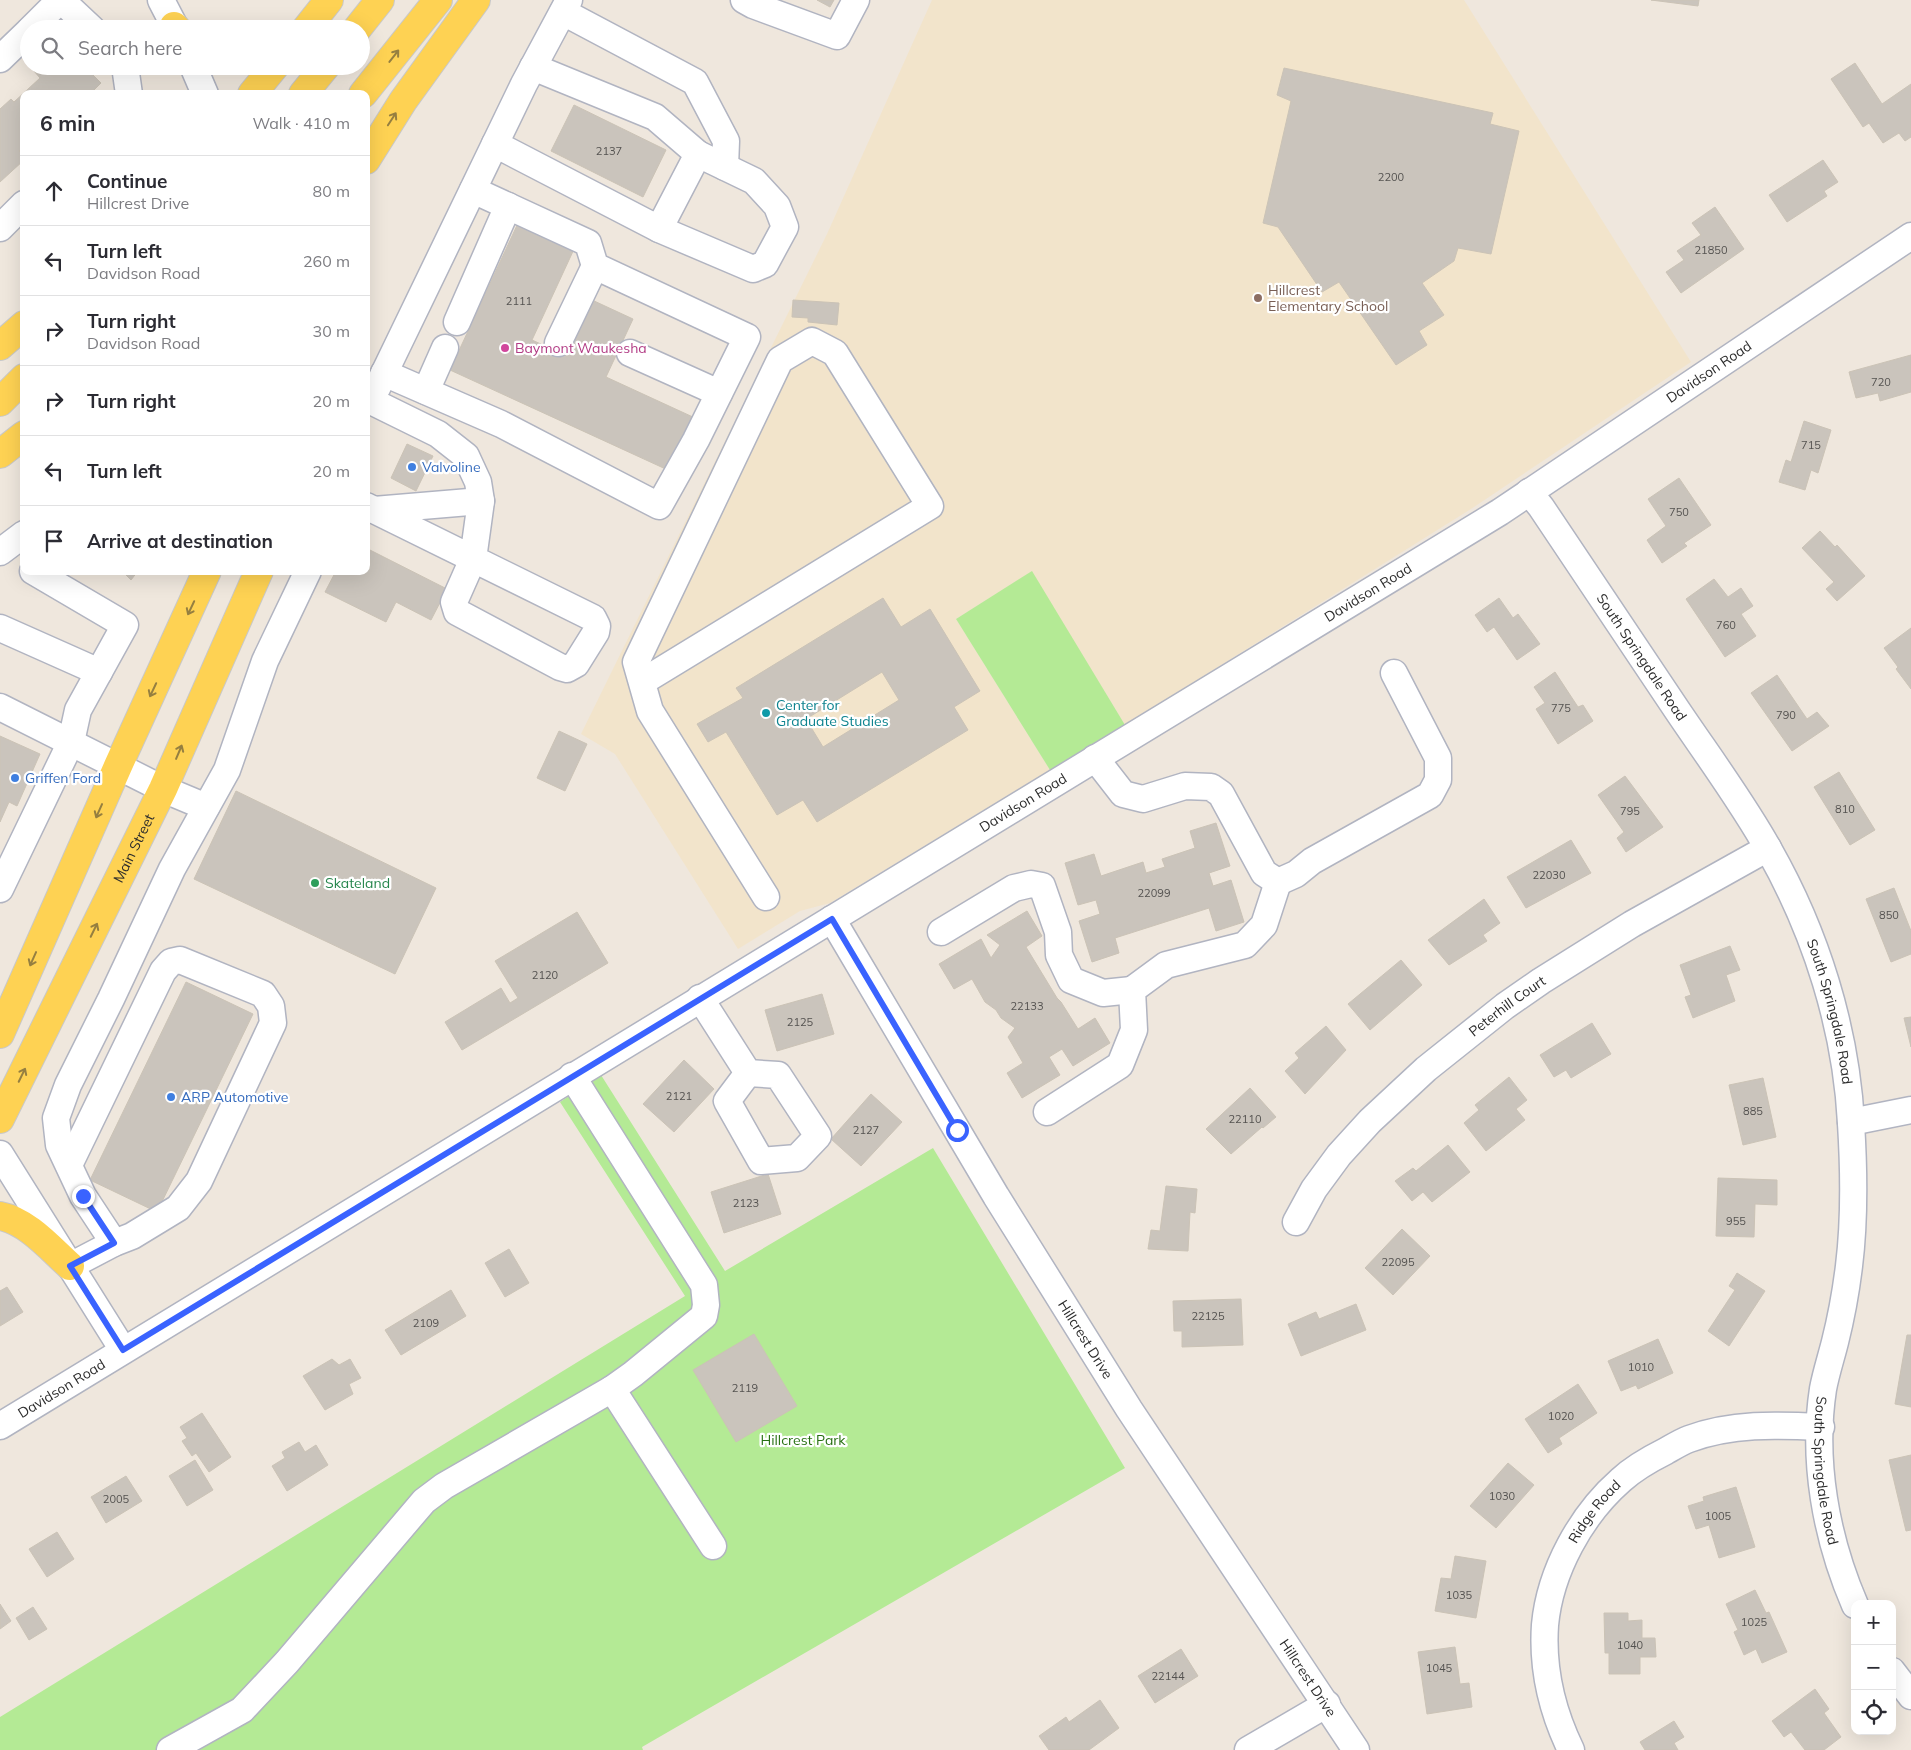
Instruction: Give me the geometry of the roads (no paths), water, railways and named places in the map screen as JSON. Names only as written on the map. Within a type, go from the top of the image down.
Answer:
[{"type":"main road","points":[[313,20],[329,0]]},
{"type":"main road","points":[[363,20],[380,0]]},
{"type":"main road","points":[[366,90],[438,0]]},
{"type":"main road","points":[[370,154],[403,101],[476,0]]},
{"type":"main road","points":[[255,90],[268,75]]},
{"type":"main road","points":[[306,90],[319,75]]},
{"type":"main road","points":[[0,402],[20,382]]},
{"type":"main road","points":[[0,454],[20,438]]},
{"type":"main road","points":[[0,1034],[118,766],[206,575]]},
{"type":"main road","points":[[235,624],[237,585],[241,575]]},
{"type":"main road","name":"Main Street","points":[[0,1119],[163,789],[257,575]]},
{"type":"main road","points":[[0,1216],[9,1218],[22,1225],[70,1266]]},
{"type":"street","points":[[40,20],[61,0],[82,20]]},
{"type":"street","points":[[161,0],[172,20]]},
{"type":"street","points":[[744,0],[837,36],[856,0]]},
{"type":"street","points":[[370,402],[533,67],[566,6],[695,82],[726,141],[725,167]]},
{"type":"street","points":[[0,59],[20,40]]},
{"type":"street","points":[[495,144],[660,229],[753,269],[765,264],[785,228],[777,206],[754,181],[698,154],[656,117],[533,67]]},
{"type":"street","points":[[126,75],[128,90]]},
{"type":"street","points":[[197,75],[203,90]]},
{"type":"street","points":[[660,229],[698,154]]},
{"type":"street","points":[[473,190],[588,243],[595,266],[558,343]]},
{"type":"street","points":[[456,322],[508,206]]},
{"type":"street","points":[[0,228],[20,208]]},
{"type":"street","name":"Davidson Road","points":[[0,1426],[1352,601],[1401,574],[1529,492],[1911,236]]},
{"type":"street","points":[[384,373],[501,424],[659,506],[696,440],[747,337],[595,266]]},
{"type":"street","points":[[642,682],[930,506],[835,353],[812,340],[780,360],[636,662],[650,711],[766,897]]},
{"type":"street","points":[[426,391],[445,348]]},
{"type":"street","points":[[630,352],[719,393]]},
{"type":"street","points":[[370,407],[438,434],[466,456],[478,482],[481,501],[473,559],[454,602],[457,612],[560,667],[567,669],[576,664],[596,632],[594,618],[473,559],[370,508]]},
{"type":"street","name":"South Springdale Road","points":[[1529,492],[1768,848],[1810,934],[1834,1009],[1846,1072],[1851,1122],[1854,1212],[1836,1338],[1823,1389],[1821,1426],[1822,1488],[1837,1558],[1853,1600]]},
{"type":"street","points":[[370,508],[481,501]]},
{"type":"street","points":[[20,537],[0,552],[20,564]]},
{"type":"street","points":[[0,889],[71,742],[78,710],[125,625],[40,575]]},
{"type":"street","points":[[114,1243],[83,1196],[59,1146],[56,1118],[68,1085],[172,869],[227,770],[265,661],[306,575]]},
{"type":"street","points":[[0,628],[99,672]]},
{"type":"street","points":[[941,932],[1014,888],[1031,884],[1042,886],[1058,932],[1059,955],[1071,980],[1103,993],[1132,990],[1166,965],[1245,945],[1264,925],[1278,882],[1296,874],[1312,861],[1430,795],[1434,788],[1438,780],[1438,758],[1394,674]]},
{"type":"street","points":[[0,707],[163,789],[206,807]]},
{"type":"street","points":[[1095,758],[1123,794],[1143,800],[1185,786],[1211,787],[1221,794],[1264,873],[1278,882]]},
{"type":"street","name":"Peterhill Court","points":[[1296,1222],[1314,1189],[1334,1162],[1370,1121],[1426,1069],[1505,1006],[1632,924],[1747,858],[1768,848]]},
{"type":"street","name":"Hillcrest Drive","points":[[832,919],[996,1196],[1130,1409],[1356,1750]]},
{"type":"street","points":[[68,1165],[163,971],[171,962],[180,960],[263,994],[271,1006],[273,1023],[199,1181],[178,1208],[132,1236],[114,1243],[70,1266]]},
{"type":"street","points":[[1047,1112],[1120,1065],[1134,1030],[1132,990]]},
{"type":"street","points":[[700,998],[748,1073]]},
{"type":"street","points":[[170,1750],[242,1710],[287,1662],[424,1501],[444,1486],[612,1389],[704,1316],[706,1305],[704,1284],[572,1076]]},
{"type":"street","points":[[1851,1122],[1911,1110]]},
{"type":"street","points":[[0,1154],[123,1350]]},
{"type":"street","points":[[612,1389],[713,1546]]},
{"type":"street","name":"Ridge Road","points":[[1571,1750],[1559,1727],[1552,1701],[1547,1676],[1545,1626],[1549,1603],[1559,1570],[1576,1534],[1591,1512],[1622,1479],[1640,1465],[1688,1439],[1735,1427],[1773,1425],[1821,1426]]},
{"type":"street","points":[[1896,1676],[1911,1696]]},
{"type":"street","points":[[1248,1750],[1326,1704]]},
{"type":"place","name":"Hillcrest Elementary School","points":[[1258,298]]},
{"type":"place","name":"Baymont Waukesha","points":[[505,348]]},
{"type":"place","name":"Valvoline","points":[[412,467]]},
{"type":"place","name":"Center for Graduate Studies","points":[[766,713]]},
{"type":"place","name":"Griffen Ford","points":[[15,778]]},
{"type":"place","name":"Skateland","points":[[315,883]]},
{"type":"place","name":"ARP Automotive","points":[[171,1097]]},
{"type":"park label","name":"Hillcrest Park","points":[[803,1440]]}]
